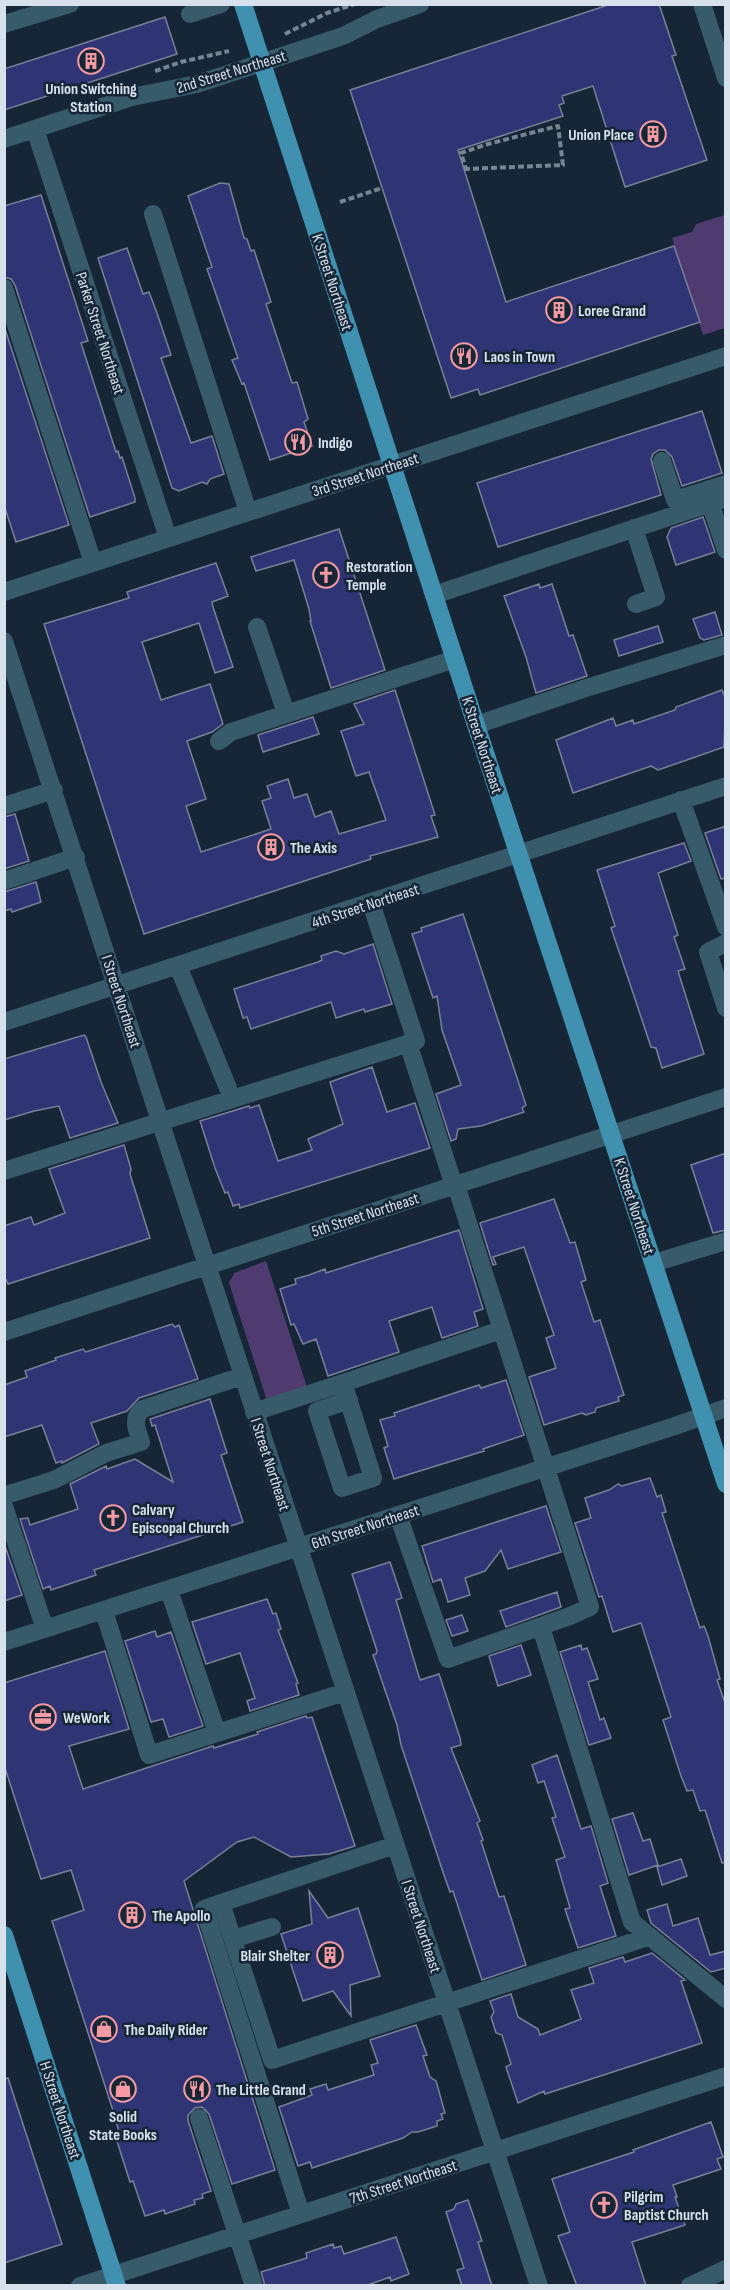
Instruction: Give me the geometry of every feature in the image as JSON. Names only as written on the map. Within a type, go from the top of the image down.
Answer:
[{"type":"main road","name":"K Street Northeast","points":[[243,4],[476,725],[726,1484]]},
{"type":"main road","name":"H Street Northeast","points":[[4,1935],[115,2280]]},
{"type":"street","points":[[4,24],[70,4]]},
{"type":"street","points":[[190,14],[221,4]]},
{"type":"street","name":"2nd Street Northeast","points":[[4,138],[132,97],[181,88],[262,63],[343,36],[382,17],[420,4]]},
{"type":"street","points":[[702,4],[726,78]]},
{"type":"street","name":"Parker Street Northeast","points":[[35,129],[168,538]]},
{"type":"street","points":[[153,214],[248,512]]},
{"type":"street","points":[[4,288],[93,563]]},
{"type":"street","name":"3rd Street Northeast","points":[[4,592],[392,465],[724,360]]},
{"type":"street","points":[[662,461],[675,500],[726,484]]},
{"type":"street","points":[[434,595],[718,500],[726,550]]},
{"type":"street","points":[[634,528],[656,597],[636,604]]},
{"type":"street","points":[[258,627],[286,713]]},
{"type":"street","name":"I Street Northeast","points":[[4,641],[12,692],[54,790],[206,1266],[539,2286]]},
{"type":"street","points":[[476,725],[726,645]]},
{"type":"street","points":[[219,741],[231,732],[455,658]]},
{"type":"street","name":"4th Street Northeast","points":[[4,1022],[726,786]]},
{"type":"street","points":[[4,806],[54,790]]},
{"type":"street","points":[[681,800],[726,927]]},
{"type":"street","points":[[4,880],[76,857]]},
{"type":"street","points":[[4,1171],[416,1041],[371,903]]},
{"type":"street","points":[[726,943],[708,952],[726,1008]]},
{"type":"street","points":[[178,966],[228,1088]]},
{"type":"street","points":[[398,1515],[448,1659],[541,1627],[590,1607],[547,1467],[408,1043]]},
{"type":"street","name":"5th Street Northeast","points":[[4,1332],[726,1097]]},
{"type":"street","points":[[654,1263],[726,1241]]},
{"type":"street","points":[[254,1412],[501,1330]]},
{"type":"street","points":[[45,1629],[5,1498],[54,1480],[106,1453],[141,1442],[135,1420],[142,1409],[242,1376]]},
{"type":"street","points":[[343,1383],[349,1400],[373,1478],[342,1488],[317,1411],[349,1400]]},
{"type":"street","name":"6th Street Northeast","points":[[4,1642],[726,1408]]},
{"type":"street","points":[[169,1590],[217,1733]]},
{"type":"street","points":[[104,1611],[149,1755],[345,1692]]},
{"type":"street","points":[[541,1627],[632,1922],[726,1999]]},
{"type":"street","points":[[301,2214],[204,1908],[395,1845]]},
{"type":"street","points":[[221,1903],[272,2060],[648,1937]]},
{"type":"street","points":[[232,1939],[272,1927]]},
{"type":"street","name":"7th Street Northeast","points":[[80,2286],[115,2280],[237,2234],[726,2076]]},
{"type":"street","points":[[200,2118],[254,2286]]},
{"type":"street","points":[[690,2286],[726,2269]]},
{"type":"path","points":[[288,30],[355,4]]},
{"type":"path","points":[[181,62],[231,51]]},
{"type":"path","points":[[558,126],[563,165],[465,169],[461,153],[558,126]]},
{"type":"path","points":[[340,202],[382,188]]},
{"type":"shaded area","points":[[725,215],[725,328],[703,335],[672,238],[692,232],[696,224]]},
{"type":"shaded area","points":[[266,1261],[308,1390],[268,1404],[229,1283],[234,1273]]},
{"type":"building","name":"Union Place","points":[[611,4],[659,4],[676,55],[672,56],[707,160],[625,187],[593,86],[562,96],[564,103],[559,105],[563,116],[458,150],[506,302],[674,246],[700,322],[480,395],[478,389],[451,398],[350,90]]},
{"type":"building","name":"Union Switching Station","points":[[165,17],[177,54],[4,110],[4,69]]},
{"type":"building","points":[[220,183],[229,184],[244,238],[247,239],[251,251],[254,250],[271,302],[266,304],[292,383],[297,382],[308,419],[304,422],[312,446],[270,460],[244,383],[242,384],[232,360],[238,358],[207,269],[212,267],[188,196]]},
{"type":"building","points":[[41,195],[88,341],[81,343],[116,452],[118,451],[120,458],[122,457],[135,498],[135,502],[90,517],[15,285],[11,279],[4,277],[4,206]]},
{"type":"building","points":[[127,248],[143,294],[149,292],[171,355],[161,358],[191,443],[212,436],[224,474],[210,479],[207,484],[202,482],[179,491],[172,488],[98,258]]},
{"type":"building","points":[[4,326],[69,525],[16,542],[4,505]]},
{"type":"building","points":[[702,411],[722,473],[682,486],[672,457],[665,450],[659,450],[653,454],[651,459],[661,495],[498,547],[477,483]]},
{"type":"building","points":[[703,517],[715,552],[676,565],[667,537],[671,528]]},
{"type":"building","points":[[339,529],[385,670],[331,688],[294,560],[256,571],[251,557]]},
{"type":"building","points":[[216,563],[228,596],[212,602],[233,667],[215,673],[199,623],[142,642],[161,700],[210,684],[223,724],[212,732],[187,741],[206,799],[186,806],[201,852],[271,829],[262,801],[271,798],[267,786],[288,779],[294,798],[307,794],[315,817],[331,811],[339,834],[386,820],[369,772],[356,776],[341,731],[364,724],[354,704],[395,690],[435,815],[431,816],[438,837],[370,856],[371,859],[144,934],[44,624],[129,598],[127,592]]},
{"type":"building","points":[[539,584],[540,588],[552,584],[569,636],[573,635],[587,676],[536,693],[504,596]]},
{"type":"building","points":[[715,612],[722,635],[704,640],[700,638],[693,619]]},
{"type":"building","points":[[658,626],[663,642],[619,656],[614,640]]},
{"type":"building","points":[[722,690],[726,699],[724,747],[658,770],[651,766],[573,793],[556,740],[613,718],[616,726],[633,720],[634,724]]},
{"type":"building","points":[[313,717],[319,734],[263,752],[258,735]]},
{"type":"building","points":[[15,814],[29,861],[4,869],[4,817]]},
{"type":"building","points":[[726,826],[726,878],[721,879],[705,833]]},
{"type":"building","points":[[684,843],[691,861],[658,873],[678,935],[674,937],[685,969],[678,971],[704,1054],[662,1068],[656,1048],[651,1047],[611,928],[615,926],[597,870]]},
{"type":"building","points":[[36,882],[41,902],[12,912],[11,909],[4,911],[4,892]]},
{"type":"building","points":[[463,914],[526,1105],[522,1108],[524,1112],[481,1126],[458,1129],[456,1139],[451,1141],[436,1094],[461,1085],[442,1030],[437,996],[433,998],[412,934],[422,931],[421,928]]},
{"type":"building","points":[[373,944],[392,1004],[365,1012],[364,1009],[336,1018],[331,1002],[251,1029],[247,1017],[243,1018],[234,989],[318,962],[322,960],[321,956],[336,951],[344,954]]},
{"type":"building","points":[[84,1035],[118,1123],[70,1138],[59,1106],[4,1120],[4,1059]]},
{"type":"building","points":[[372,1067],[387,1112],[415,1103],[430,1148],[240,1208],[239,1204],[233,1206],[215,1168],[200,1121],[259,1105],[278,1161],[312,1150],[308,1139],[343,1124],[330,1082]]},
{"type":"building","points":[[124,1145],[131,1169],[130,1174],[150,1238],[8,1284],[4,1275],[4,1226],[31,1217],[34,1225],[65,1213],[49,1169]]},
{"type":"building","points":[[726,1153],[726,1230],[713,1233],[691,1165]]},
{"type":"building","points":[[554,1199],[570,1243],[575,1242],[586,1280],[581,1282],[594,1322],[600,1320],[624,1395],[618,1397],[619,1401],[596,1408],[595,1412],[586,1415],[582,1413],[544,1425],[529,1377],[556,1368],[546,1338],[554,1335],[524,1247],[493,1257],[496,1264],[493,1265],[480,1223]]},
{"type":"building","points":[[459,1230],[483,1309],[474,1312],[478,1326],[442,1338],[432,1307],[389,1321],[399,1352],[328,1376],[316,1339],[303,1344],[294,1324],[291,1325],[280,1289],[296,1284],[295,1279],[325,1269],[326,1273]]},
{"type":"building","points":[[172,1324],[175,1327],[179,1325],[198,1379],[139,1398],[127,1411],[91,1423],[99,1444],[62,1463],[62,1461],[56,1463],[42,1425],[4,1437],[4,1385],[27,1377],[25,1371],[56,1360],[55,1358],[83,1349],[86,1352]]},
{"type":"building","points":[[506,1380],[524,1435],[483,1449],[484,1451],[394,1479],[384,1448],[388,1446],[380,1420],[395,1416],[394,1413],[479,1385],[481,1388]]},
{"type":"building","points":[[210,1399],[227,1453],[221,1455],[243,1522],[94,1570],[96,1575],[51,1590],[50,1586],[43,1589],[20,1519],[28,1518],[30,1525],[78,1509],[70,1484],[106,1466],[107,1469],[135,1459],[173,1482],[155,1425],[152,1426],[150,1419]]},
{"type":"building","points":[[650,1478],[657,1497],[661,1495],[666,1512],[662,1513],[700,1628],[704,1626],[708,1636],[720,1679],[717,1680],[726,1706],[726,1862],[722,1863],[705,1810],[700,1811],[693,1790],[687,1791],[681,1776],[663,1720],[671,1717],[641,1623],[613,1632],[575,1523],[591,1518],[585,1498],[609,1490],[618,1484],[622,1486]]},
{"type":"building","points":[[546,1506],[561,1552],[508,1569],[501,1550],[485,1571],[465,1578],[470,1595],[448,1602],[441,1579],[433,1582],[422,1546]]},
{"type":"building","points":[[4,1543],[22,1595],[4,1601]]},
{"type":"building","points":[[390,1562],[402,1598],[396,1600],[420,1680],[439,1674],[460,1738],[461,1745],[451,1748],[480,1821],[477,1823],[483,1840],[481,1841],[499,1897],[504,1896],[526,1965],[482,1980],[401,1745],[397,1725],[373,1655],[377,1651],[352,1574]]},
{"type":"building","points":[[557,1592],[561,1607],[506,1627],[500,1611]]},
{"type":"building","points":[[267,1599],[273,1614],[276,1613],[281,1629],[278,1630],[298,1683],[296,1684],[299,1695],[250,1711],[247,1701],[255,1698],[240,1653],[206,1664],[192,1622]]},
{"type":"building","points":[[462,1615],[468,1631],[452,1636],[446,1620]]},
{"type":"building","points":[[155,1631],[157,1637],[171,1632],[203,1726],[169,1737],[163,1719],[151,1722],[125,1641]]},
{"type":"building","points":[[521,1645],[531,1675],[498,1686],[489,1656]]},
{"type":"building","points":[[581,1645],[582,1650],[587,1648],[598,1679],[588,1682],[600,1720],[604,1718],[611,1738],[589,1745],[560,1652]]},
{"type":"building","name":"The Apollo","points":[[105,1651],[129,1729],[69,1746],[83,1789],[213,1746],[214,1748],[258,1734],[257,1732],[306,1716],[307,1718],[312,1717],[355,1846],[329,1854],[291,1857],[254,1837],[237,1842],[184,1881],[275,2170],[232,2184],[209,2114],[202,2107],[195,2108],[188,2115],[188,2121],[211,2191],[202,2194],[203,2198],[194,2200],[195,2204],[165,2214],[164,2210],[145,2216],[133,2181],[130,2182],[116,2138],[120,2137],[116,2120],[52,1921],[84,1910],[71,1870],[41,1879],[4,1765],[4,1683]]},
{"type":"building","points":[[557,1755],[581,1829],[591,1826],[608,1883],[600,1886],[616,1936],[578,1948],[565,1909],[570,1908],[556,1860],[565,1857],[552,1818],[556,1817],[544,1781],[538,1783],[532,1765]]},
{"type":"building","points":[[633,1813],[643,1841],[650,1839],[658,1865],[629,1875],[612,1819]]},
{"type":"building","points":[[681,1859],[687,1876],[662,1885],[657,1867]]},
{"type":"building","name":"Blair Shelter","points":[[309,1891],[328,1918],[358,1908],[380,1976],[350,1985],[351,2016],[333,1991],[303,2001],[281,1934],[312,1924]]},
{"type":"building","points":[[667,1904],[673,1926],[698,1918],[710,1955],[726,1951],[726,1968],[711,1972],[651,1923],[647,1910]]},
{"type":"building","points":[[652,1953],[685,1980],[681,1981],[702,2043],[545,2094],[544,2091],[518,2103],[506,2067],[511,2064],[502,2035],[496,2033],[491,2017],[494,2012],[490,2001],[511,1994],[518,2017],[538,2029],[540,2035],[581,2019],[571,1990],[594,1983],[589,1968],[623,1957],[625,1962]]},
{"type":"building","points":[[416,2025],[427,2055],[423,2056],[430,2077],[436,2081],[445,2113],[441,2114],[443,2119],[437,2121],[437,2126],[412,2132],[403,2138],[312,2168],[310,2162],[298,2166],[279,2107],[312,2095],[310,2089],[326,2084],[328,2090],[374,2075],[371,2065],[378,2063],[370,2040]]},
{"type":"building","points":[[8,2078],[62,2244],[4,2263],[4,2079]]},
{"type":"building","points":[[711,2122],[723,2157],[717,2159],[721,2169],[673,2185],[685,2225],[632,2242],[646,2286],[577,2286],[558,2236],[570,2232],[552,2179],[634,2152],[633,2150]]},
{"type":"building","points":[[468,2200],[482,2241],[478,2242],[492,2286],[462,2286],[457,2270],[464,2268],[446,2212],[454,2209],[456,2204]]},
{"type":"building","points":[[396,2237],[409,2274],[391,2281],[390,2277],[365,2286],[265,2286],[261,2272],[307,2258],[306,2253],[333,2244],[334,2248],[341,2246],[344,2254]]},
{"type":"place","name":"Union Switching Station","points":[[91,61]]},
{"type":"place","name":"Union Place","points":[[653,134]]},
{"type":"place","name":"Loree Grand","points":[[559,310]]},
{"type":"place","name":"Laos in Town","points":[[464,356]]},
{"type":"place","name":"Indigo","points":[[298,442]]},
{"type":"place","name":"Restoration Temple","points":[[326,575]]},
{"type":"place","name":"The Axis","points":[[271,847]]},
{"type":"place","name":"Calvary Episcopal Church","points":[[113,1518]]},
{"type":"place","name":"WeWork","points":[[43,1717]]},
{"type":"place","name":"The Apollo","points":[[132,1915]]},
{"type":"place","name":"Blair Shelter","points":[[330,1955]]},
{"type":"place","name":"The Daily Rider","points":[[104,2029]]},
{"type":"place","name":"Solid State Books","points":[[123,2089]]},
{"type":"place","name":"The Little Grand","points":[[197,2089]]},
{"type":"place","name":"Pilgrim Baptist Church","points":[[604,2205]]}]
